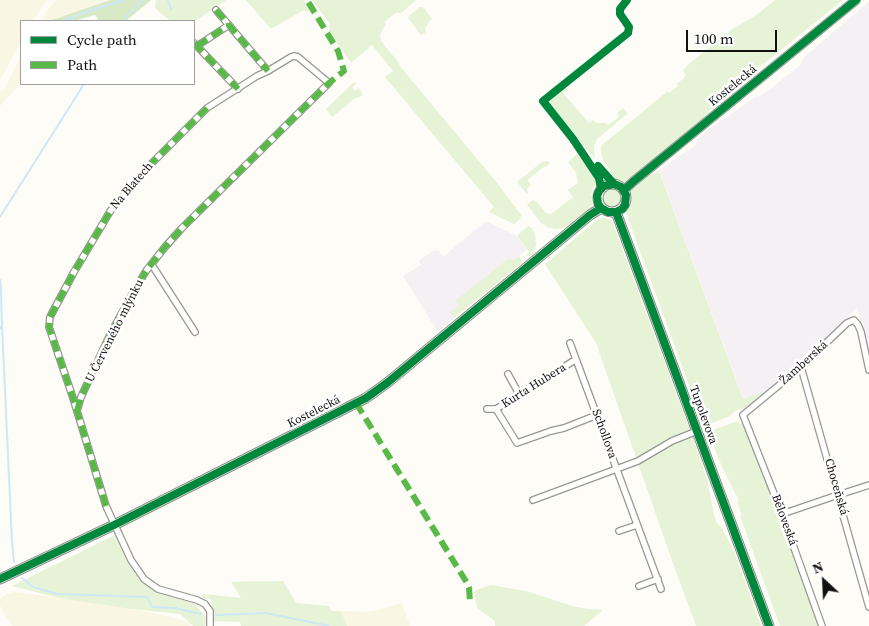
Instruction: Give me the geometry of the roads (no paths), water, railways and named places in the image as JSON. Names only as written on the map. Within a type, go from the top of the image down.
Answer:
[{"type":"main road","points":[[614,184],[624,190],[626,195],[625,205],[622,209],[616,212],[608,212],[598,204],[597,196],[604,186],[614,184]]},
{"type":"main road","name":"Kostelecká","points":[[0,579],[114,525],[366,398],[387,383],[601,208]]},
{"type":"main road","name":"Tupolevova","points":[[616,212],[769,626]]},
{"type":"street","name":"Kostelecká","points":[[624,190],[856,0]]},
{"type":"street","points":[[216,10],[268,71]]},
{"type":"street","points":[[229,25],[195,45],[238,89]]},
{"type":"street","name":"Na Blatech","points":[[77,411],[49,327],[50,317],[111,210],[153,162],[207,108],[257,76],[294,56],[298,57],[329,83]]},
{"type":"street","name":"U Červeného mlýnku","points":[[77,411],[82,396],[131,296],[165,247],[329,83]]},
{"type":"street","points":[[152,265],[195,332]]},
{"type":"street","name":"Žamberská","points":[[743,415],[801,367],[847,323],[854,320],[861,332],[869,370]]},
{"type":"street","name":"Schollova","points":[[570,343],[661,589]]},
{"type":"street","name":"Kurta Hubera","points":[[575,360],[496,409],[517,443],[597,415]]},
{"type":"street","name":"Choceňská","points":[[801,367],[869,607]]},
{"type":"street","points":[[508,374],[519,394]]},
{"type":"street","points":[[487,409],[496,409]]},
{"type":"street","points":[[77,411],[106,506],[131,560],[144,579],[151,585],[163,591],[205,604],[210,611],[210,626]]},
{"type":"street","name":"Běloveská","points":[[743,415],[782,514],[822,626]]},
{"type":"street","points":[[533,500],[638,461],[672,441],[697,431]]},
{"type":"street","points":[[782,514],[869,485]]},
{"type":"street","points":[[619,531],[637,525]]},
{"type":"street","points":[[639,586],[658,580]]},
{"type":"waterway","points":[[65,20],[125,0]]},
{"type":"waterway","points":[[124,20],[142,0]]},
{"type":"waterway","points":[[168,0],[171,9]]},
{"type":"waterway","points":[[0,217],[83,85]]},
{"type":"waterway","points":[[0,280],[2,326],[0,328]]},
{"type":"waterway","points":[[2,326],[14,562]]},
{"type":"waterway","points":[[22,578],[33,587],[57,594],[147,597],[152,607],[175,608],[201,614]]},
{"type":"waterway","points":[[216,615],[266,613],[329,626]]}]
